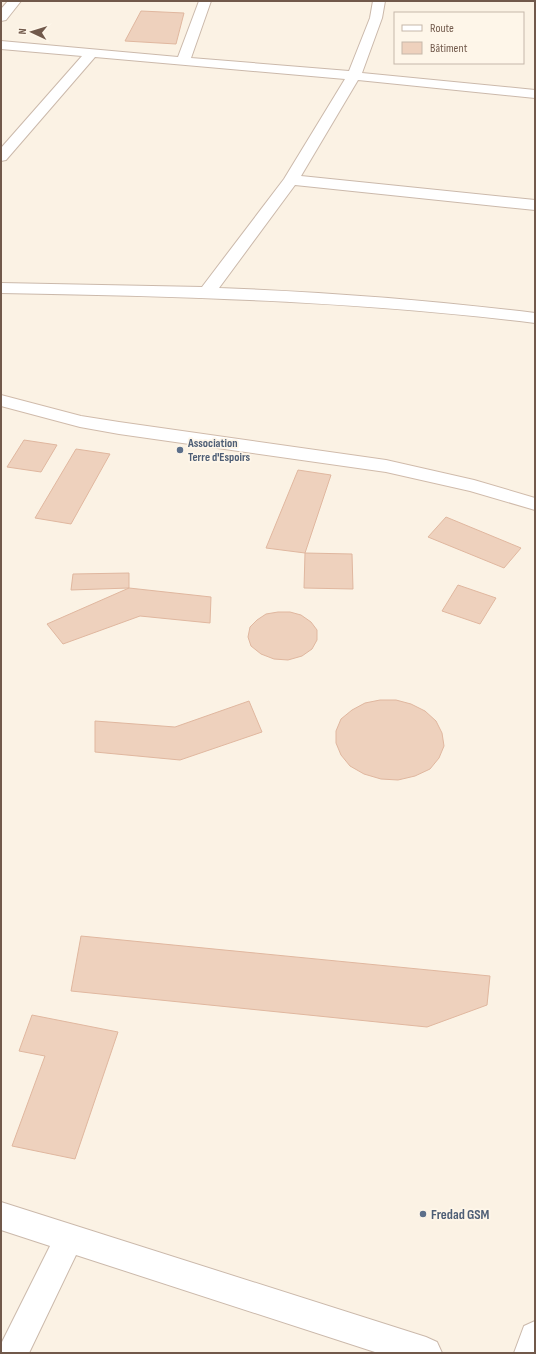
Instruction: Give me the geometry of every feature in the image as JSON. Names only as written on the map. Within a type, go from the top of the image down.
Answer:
[{"type":"street","points":[[1,18],[15,1]]},
{"type":"street","points":[[183,61],[205,1]]},
{"type":"street","points":[[208,291],[291,180],[354,76],[376,18],[379,1]]},
{"type":"street","points":[[1,45],[354,76],[535,94]]},
{"type":"street","points":[[1,157],[92,53]]},
{"type":"street","points":[[291,180],[535,205]]},
{"type":"street","points":[[1,288],[208,291],[428,305],[535,318]]},
{"type":"street","points":[[1,400],[80,421],[378,465],[421,473],[535,504]]},
{"type":"street","points":[[1,1216],[426,1353]]},
{"type":"street","points":[[14,1353],[68,1238]]},
{"type":"street","points":[[530,1353],[535,1337]]},
{"type":"building","points":[[141,11],[184,13],[176,44],[125,41]]},
{"type":"building","points":[[24,440],[57,445],[41,472],[7,467]]},
{"type":"building","points":[[76,449],[110,454],[71,524],[35,518]]},
{"type":"building","points":[[298,470],[331,475],[305,553],[266,548]]},
{"type":"building","points":[[446,517],[521,548],[504,568],[428,537]]},
{"type":"building","points":[[305,553],[352,554],[353,589],[304,588]]},
{"type":"building","points":[[129,573],[129,588],[71,590],[73,574]]},
{"type":"building","points":[[458,585],[496,598],[480,624],[442,611]]},
{"type":"building","points":[[129,588],[211,597],[210,623],[140,616],[63,644],[47,624]]},
{"type":"building","points":[[290,612],[301,615],[311,622],[317,630],[317,640],[312,649],[302,656],[288,660],[274,659],[261,654],[251,646],[248,637],[250,627],[266,614]]},
{"type":"building","points":[[380,700],[396,700],[411,704],[425,711],[436,721],[442,733],[444,746],[439,758],[430,769],[415,776],[398,780],[381,779],[364,774],[350,766],[341,755],[336,743],[336,731],[341,719],[352,710],[365,703]]},
{"type":"building","points":[[249,701],[262,732],[180,760],[95,752],[95,721],[175,727]]},
{"type":"building","points":[[81,936],[490,976],[487,1005],[427,1027],[71,991]]},
{"type":"building","points":[[32,1015],[118,1032],[75,1159],[12,1146],[45,1056],[19,1051]]},
{"type":"place","name":"Association Terre d'Espoirs","points":[[180,450]]},
{"type":"place","name":"Fredad GSM","points":[[423,1214]]}]
